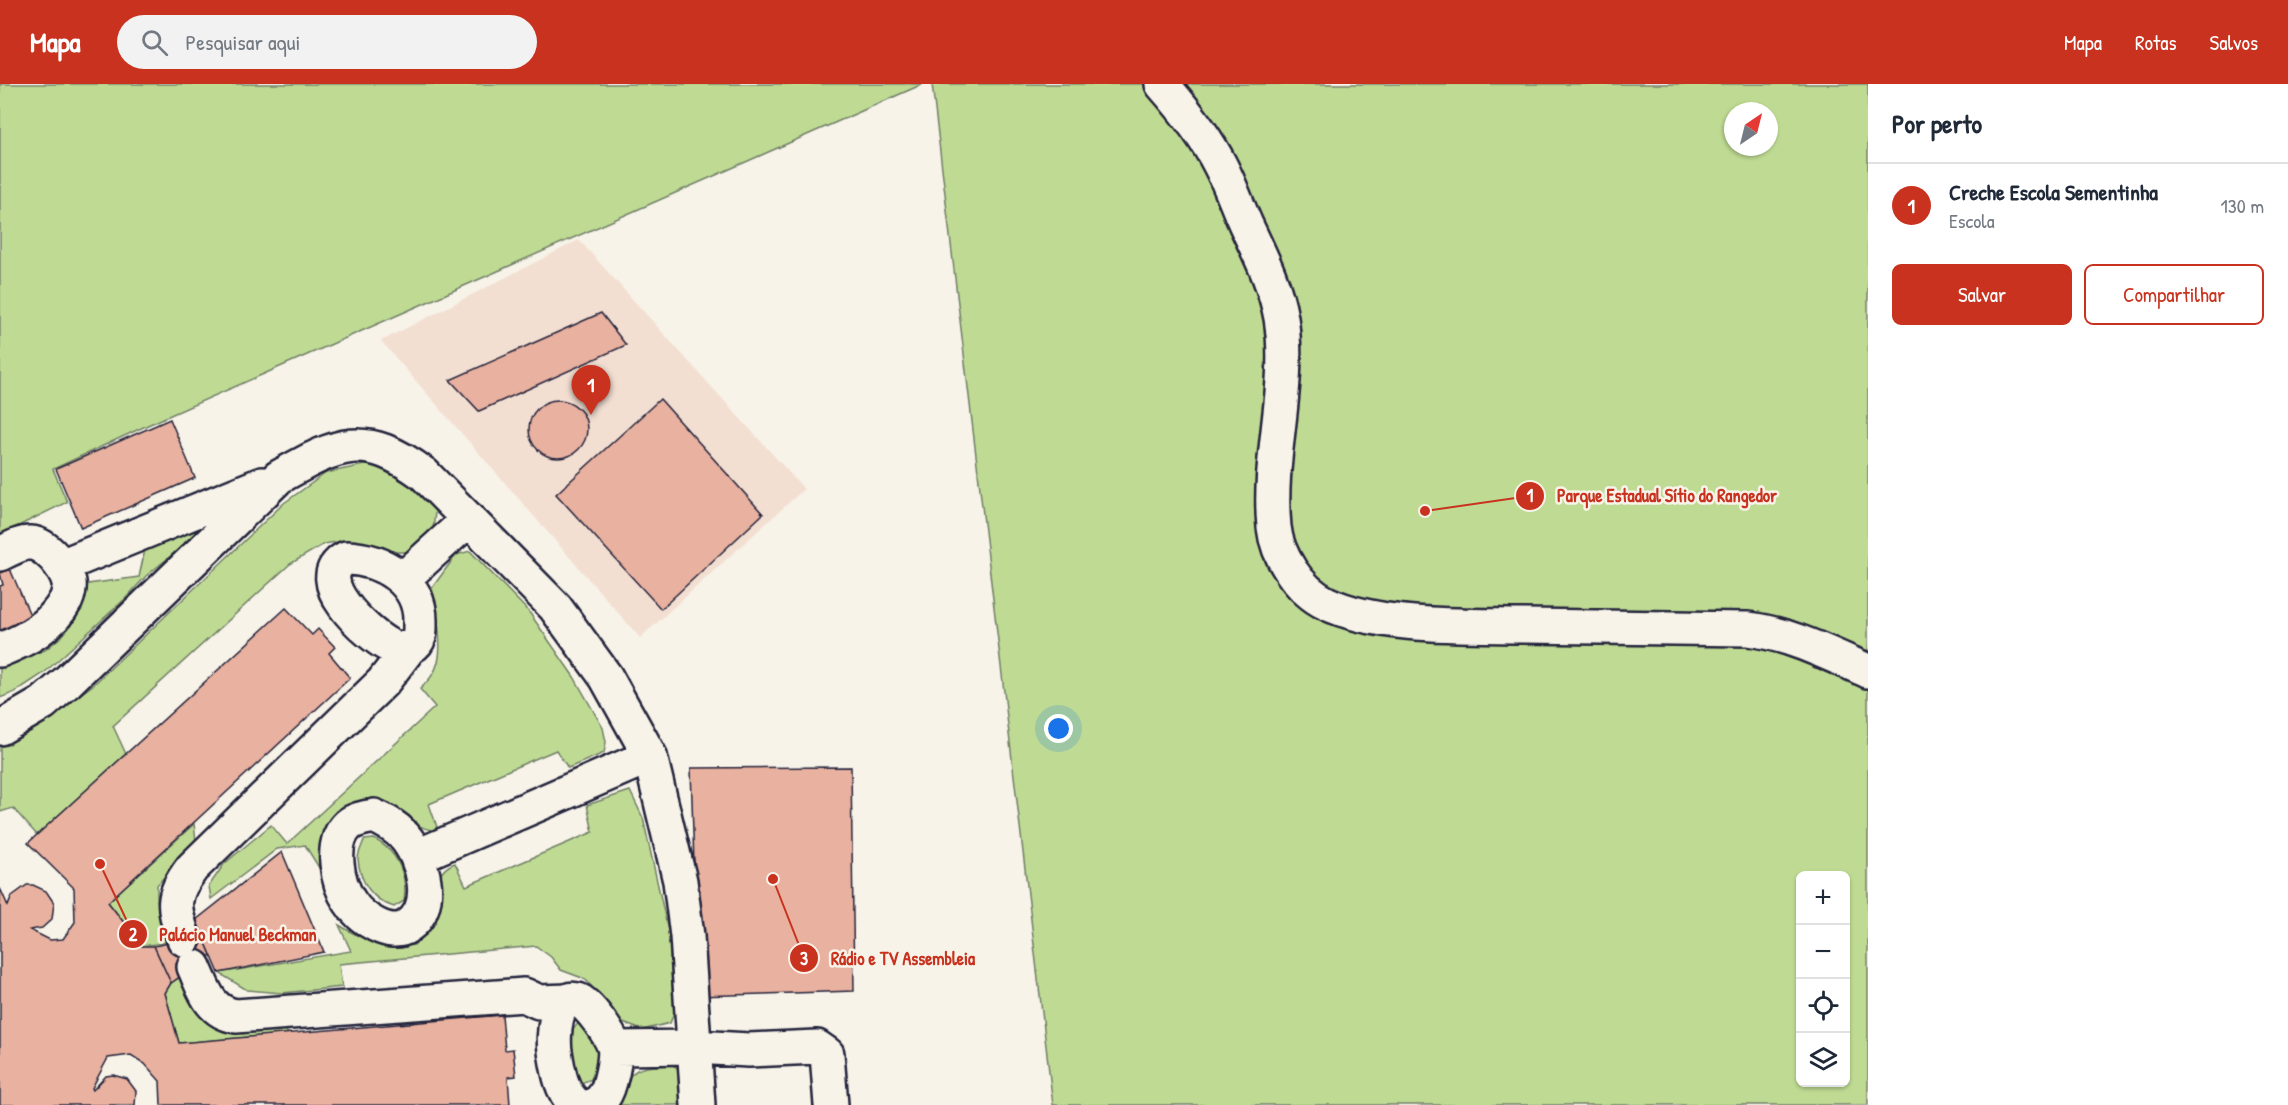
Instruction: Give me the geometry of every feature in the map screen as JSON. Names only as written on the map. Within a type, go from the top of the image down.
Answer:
[{"type":"street","points":[[1162,84],[1188,114],[1220,165],[1271,279],[1281,318],[1283,380],[1274,486],[1274,529],[1290,569],[1304,588],[1325,603],[1363,615],[1413,622],[1767,631],[1868,671]]},
{"type":"street","points":[[61,566],[279,477],[320,454],[349,445],[375,448],[402,457],[424,474],[555,607],[606,677],[650,756],[680,881],[687,936],[698,1105]]},
{"type":"street","points":[[0,728],[43,704],[69,681],[279,477]]},
{"type":"street","points":[[403,579],[469,519]]},
{"type":"street","points":[[0,554],[29,542],[41,546],[61,566],[69,583],[66,599],[47,624],[25,640],[0,650]]},
{"type":"street","points":[[409,648],[392,647],[358,622],[334,591],[332,573],[336,563],[346,558],[360,558],[387,568],[403,579],[414,592],[420,612],[420,634],[416,643],[409,648],[383,682],[192,868],[181,882],[174,911],[189,953],[212,1005],[225,1014],[236,1016],[524,994],[539,1002],[578,1000],[598,1019],[615,1048],[612,1077],[605,1096],[594,1105]]},
{"type":"street","points":[[418,856],[650,756]]},
{"type":"street","points":[[569,1000],[560,1008],[555,1021],[554,1047],[560,1079],[571,1100],[578,1105]]},
{"type":"street","points":[[615,1048],[694,1047],[749,1050],[817,1047],[826,1054],[831,1105]]},
{"type":"shaded area","points":[[579,240],[804,489],[640,638],[381,341]]},
{"type":"green space","points":[[0,84],[923,84],[150,424],[53,469],[67,502],[0,535]]},
{"type":"green space","points":[[932,84],[1868,84],[1868,1105],[1053,1105]]},
{"type":"green space","points":[[374,463],[422,485],[436,504],[433,530],[407,552],[380,552],[348,540],[324,544],[290,564],[113,726],[126,754],[37,835],[13,808],[0,812],[0,743],[29,731],[93,685],[284,503],[326,473]]},
{"type":"green space","points":[[233,505],[146,576],[126,598],[44,673],[15,692],[0,698],[0,667],[45,650],[62,636],[73,623],[76,605],[88,584],[139,577],[146,545]]},
{"type":"green space","points":[[470,551],[529,612],[574,677],[603,728],[606,742],[604,753],[568,768],[556,750],[429,804],[437,827],[433,830],[419,826],[381,802],[362,802],[344,811],[325,834],[322,843],[321,871],[305,845],[277,849],[211,899],[209,886],[224,864],[271,825],[287,844],[435,707],[420,689],[433,674],[439,654],[438,625],[432,588],[456,555]]},
{"type":"green space","points":[[630,791],[643,818],[669,935],[674,1013],[670,1023],[642,1030],[623,1023],[585,979],[561,970],[551,957],[536,946],[339,964],[342,987],[282,993],[247,990],[219,973],[351,951],[339,925],[358,936],[375,942],[414,945],[431,927],[435,918],[438,882],[446,868],[455,863],[466,886],[593,832],[587,805]]},
{"type":"green space","points":[[194,824],[196,841],[157,885],[157,901],[177,941],[142,946],[108,902]]},
{"type":"green space","points":[[374,839],[395,857],[402,873],[404,901],[394,907],[373,895],[361,875],[359,852],[364,840]]},
{"type":"green space","points":[[188,971],[206,1011],[276,1022],[289,1034],[179,1043],[165,993],[171,983]]},
{"type":"green space","points":[[581,1021],[592,1036],[598,1054],[592,1079],[581,1083],[572,1076],[569,1046],[572,1032]]},
{"type":"green space","points":[[672,1065],[680,1069],[689,1105],[612,1105],[634,1072],[647,1067]]},
{"type":"building","points":[[601,313],[626,345],[479,411],[450,380]]},
{"type":"building","points":[[660,399],[763,514],[661,609],[556,494]]},
{"type":"building","points":[[558,400],[569,402],[582,413],[587,429],[585,440],[574,453],[558,458],[547,456],[534,445],[529,429],[531,418],[542,405]]},
{"type":"building","points":[[170,419],[195,478],[81,528],[56,469]]},
{"type":"building","points":[[10,569],[34,624],[0,639],[0,586],[3,585],[0,573]]},
{"type":"building","points":[[286,608],[312,635],[318,629],[335,647],[329,653],[350,678],[108,902],[142,946],[154,946],[171,983],[165,993],[179,1043],[502,1015],[505,1050],[513,1049],[516,1076],[508,1077],[510,1105],[161,1105],[160,1081],[145,1064],[131,1055],[108,1058],[92,1088],[93,1090],[106,1076],[113,1075],[127,1079],[136,1091],[135,1105],[0,1105],[0,888],[8,906],[12,896],[27,885],[33,885],[46,891],[54,903],[52,919],[42,928],[30,930],[50,940],[63,939],[75,922],[74,888],[28,843]]},
{"type":"building","points":[[851,767],[854,991],[698,996],[691,768]]},
{"type":"building","points":[[282,852],[324,952],[219,973],[196,920]]},
{"type":"building","points":[[203,936],[211,955],[171,983],[154,946]]},
{"type":"place","name":"Creche Escola Sementinha","points":[[591,415]]},
{"type":"place","name":"Parque Estadual Sítio do Rangedor","points":[[1425,511]]},
{"type":"place","name":"Palácio Manuel Beckman","points":[[100,864]]},
{"type":"place","name":"Rádio e TV Assembleia","points":[[773,879]]}]
